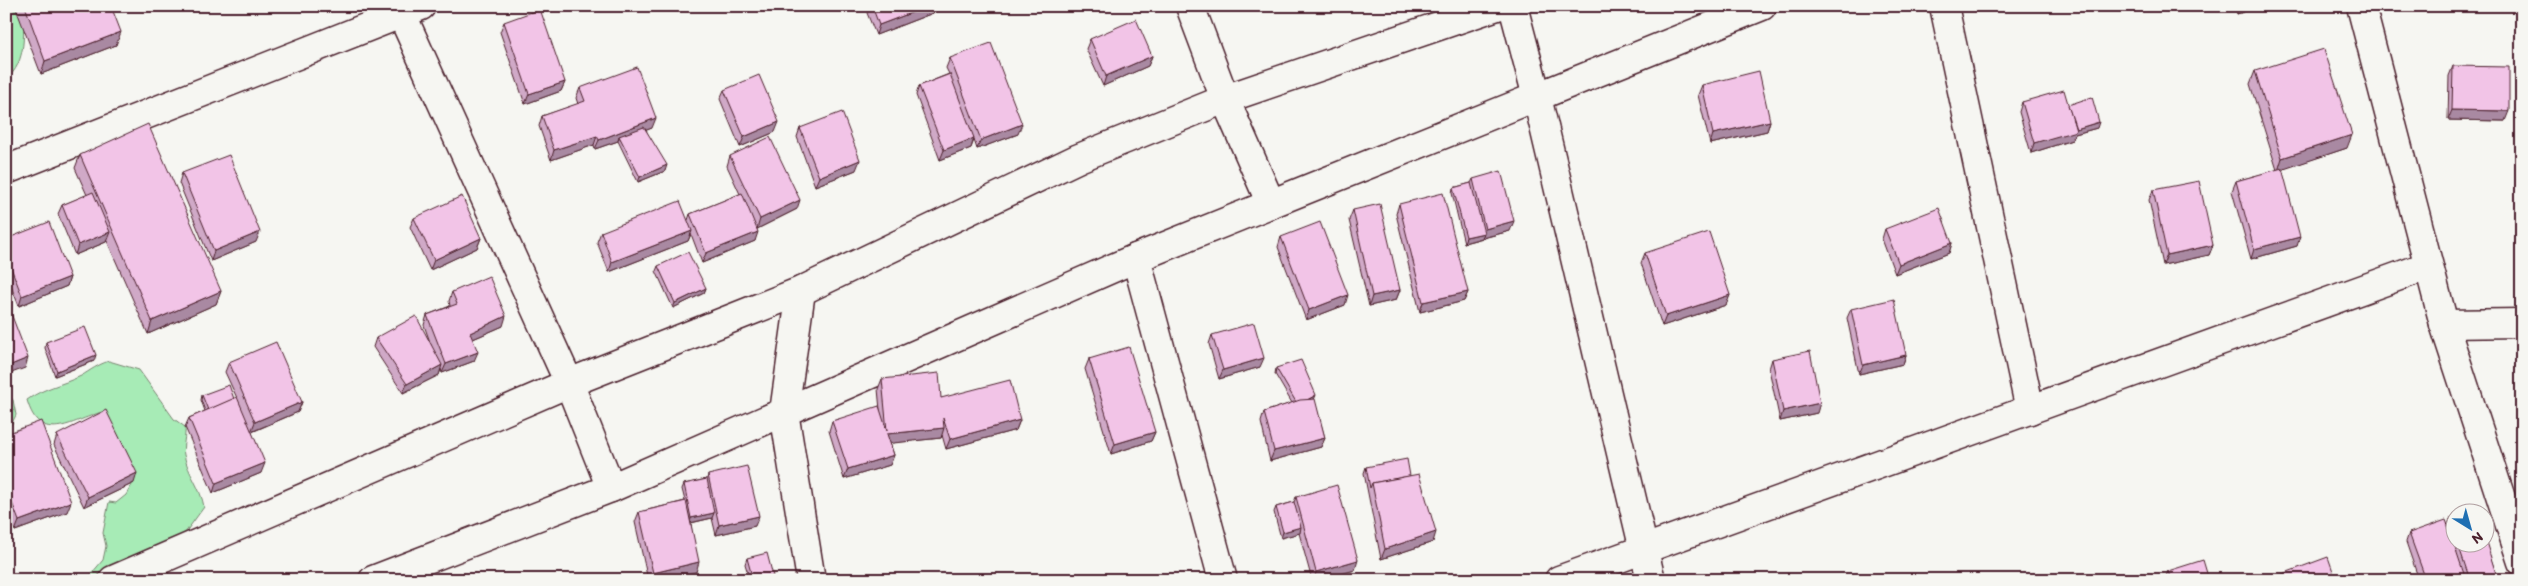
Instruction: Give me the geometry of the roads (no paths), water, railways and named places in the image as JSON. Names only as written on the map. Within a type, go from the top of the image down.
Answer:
[{"type":"street","points":[[1190,6],[1225,99],[1272,204]]},
{"type":"street","points":[[113,580],[569,383],[801,291],[1079,158],[1225,99],[1497,6]]},
{"type":"street","points":[[1513,6],[1537,97],[1651,580]]},
{"type":"street","points":[[374,579],[611,488],[1136,258],[1762,6]]},
{"type":"street","points":[[1944,6],[2030,410]]},
{"type":"street","points":[[2362,6],[2427,266],[2444,324],[2522,562]]},
{"type":"street","points":[[6,170],[407,9],[569,383],[611,488]]},
{"type":"street","points":[[1136,258],[1223,580]]},
{"type":"street","points":[[1559,580],[2427,266]]},
{"type":"street","points":[[801,291],[784,412],[811,580]]},
{"type":"street","points":[[2444,324],[2522,323]]}]
